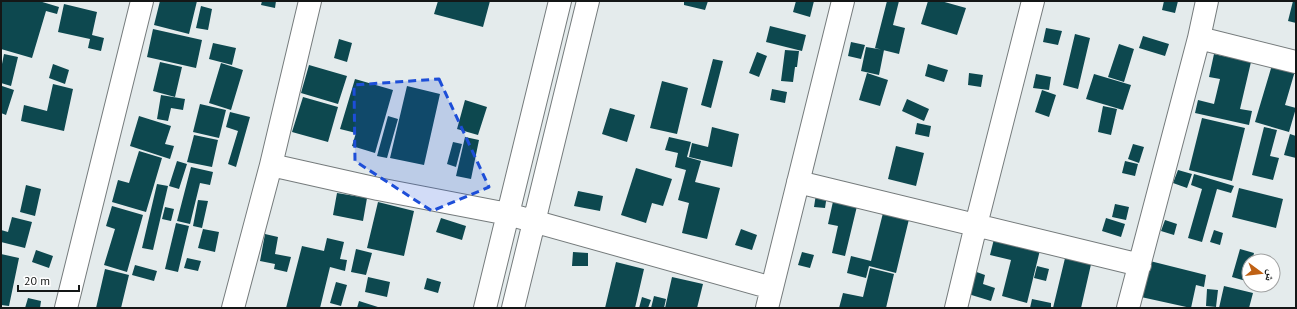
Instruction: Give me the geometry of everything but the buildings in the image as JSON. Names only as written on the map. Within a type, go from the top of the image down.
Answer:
[{"type":"street","points":[[66,308],[142,1]]},
{"type":"street","points":[[233,308],[271,165],[310,1]]},
{"type":"street","points":[[485,308],[560,1]]},
{"type":"street","points":[[513,308],[588,1]]},
{"type":"street","points":[[271,165],[378,189],[508,214],[534,221],[769,298],[843,1]]},
{"type":"street","points":[[956,308],[1033,1]]},
{"type":"street","points":[[1128,308],[1199,38],[1207,1]]},
{"type":"street","points":[[1199,38],[1296,62]]},
{"type":"street","points":[[798,182],[1140,265]]},
{"type":"highlighted area","points":[[439,79],[489,187],[432,211],[355,161],[354,85]]}]
